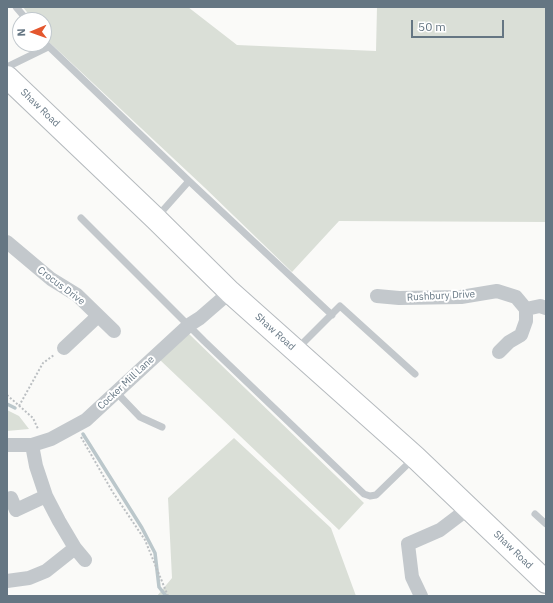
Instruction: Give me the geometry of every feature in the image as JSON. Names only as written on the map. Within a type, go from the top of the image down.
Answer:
[{"type":"main road","name":"Shaw Road","points":[[7,77],[230,292],[415,457],[469,508],[543,585]]},
{"type":"street","name":"Crocus Drive","points":[[8,245],[51,279],[77,295],[114,331]]},
{"type":"street","name":"Rushbury Drive","points":[[377,296],[399,298],[461,297],[497,291],[516,297],[526,309]]},
{"type":"street","name":"Cocker Mill Lane","points":[[7,445],[32,445],[51,439],[86,420],[189,325],[200,318],[230,292]]},
{"type":"street","points":[[499,352],[521,335],[526,321],[526,309],[540,306],[546,308]]},
{"type":"street","points":[[64,348],[98,316]]},
{"type":"street","points":[[32,445],[36,466],[46,496],[75,548],[85,560]]},
{"type":"street","points":[[11,508],[46,496]]},
{"type":"street","points":[[421,596],[412,577],[408,544],[440,530],[469,508]]},
{"type":"street","points":[[7,581],[29,578],[46,571],[75,548]]},
{"type":"lane","points":[[52,50],[332,315]]},
{"type":"lane","points":[[7,67],[32,52]]},
{"type":"lane","points":[[156,219],[189,181]]},
{"type":"lane","points":[[81,218],[364,494],[370,496],[376,495],[415,457]]},
{"type":"lane","points":[[296,350],[340,306],[415,374]]},
{"type":"lane","points":[[116,392],[140,417],[162,427]]},
{"type":"lane","points":[[535,514],[546,524]]},
{"type":"path","points":[[19,406],[43,363],[64,348]]},
{"type":"path","points":[[7,395],[33,418],[38,429],[32,445]]},
{"type":"path","points":[[75,426],[112,491],[145,540],[168,596]]},
{"type":"shaded area","points":[[23,7],[188,7],[237,45],[376,51],[377,7],[546,7],[546,222],[339,221],[292,272],[204,187],[52,45],[52,12],[27,12]]},
{"type":"shaded area","points":[[188,333],[364,503],[339,530],[160,360]]},
{"type":"shaded area","points":[[7,410],[19,416],[29,429],[7,431]]},
{"type":"shaded area","points":[[234,438],[331,528],[356,596],[157,596],[172,578],[168,498]]},
{"type":"waterway","points":[[7,404],[15,408]]},
{"type":"waterway","points":[[83,434],[142,528],[155,553],[159,587],[166,596]]}]
